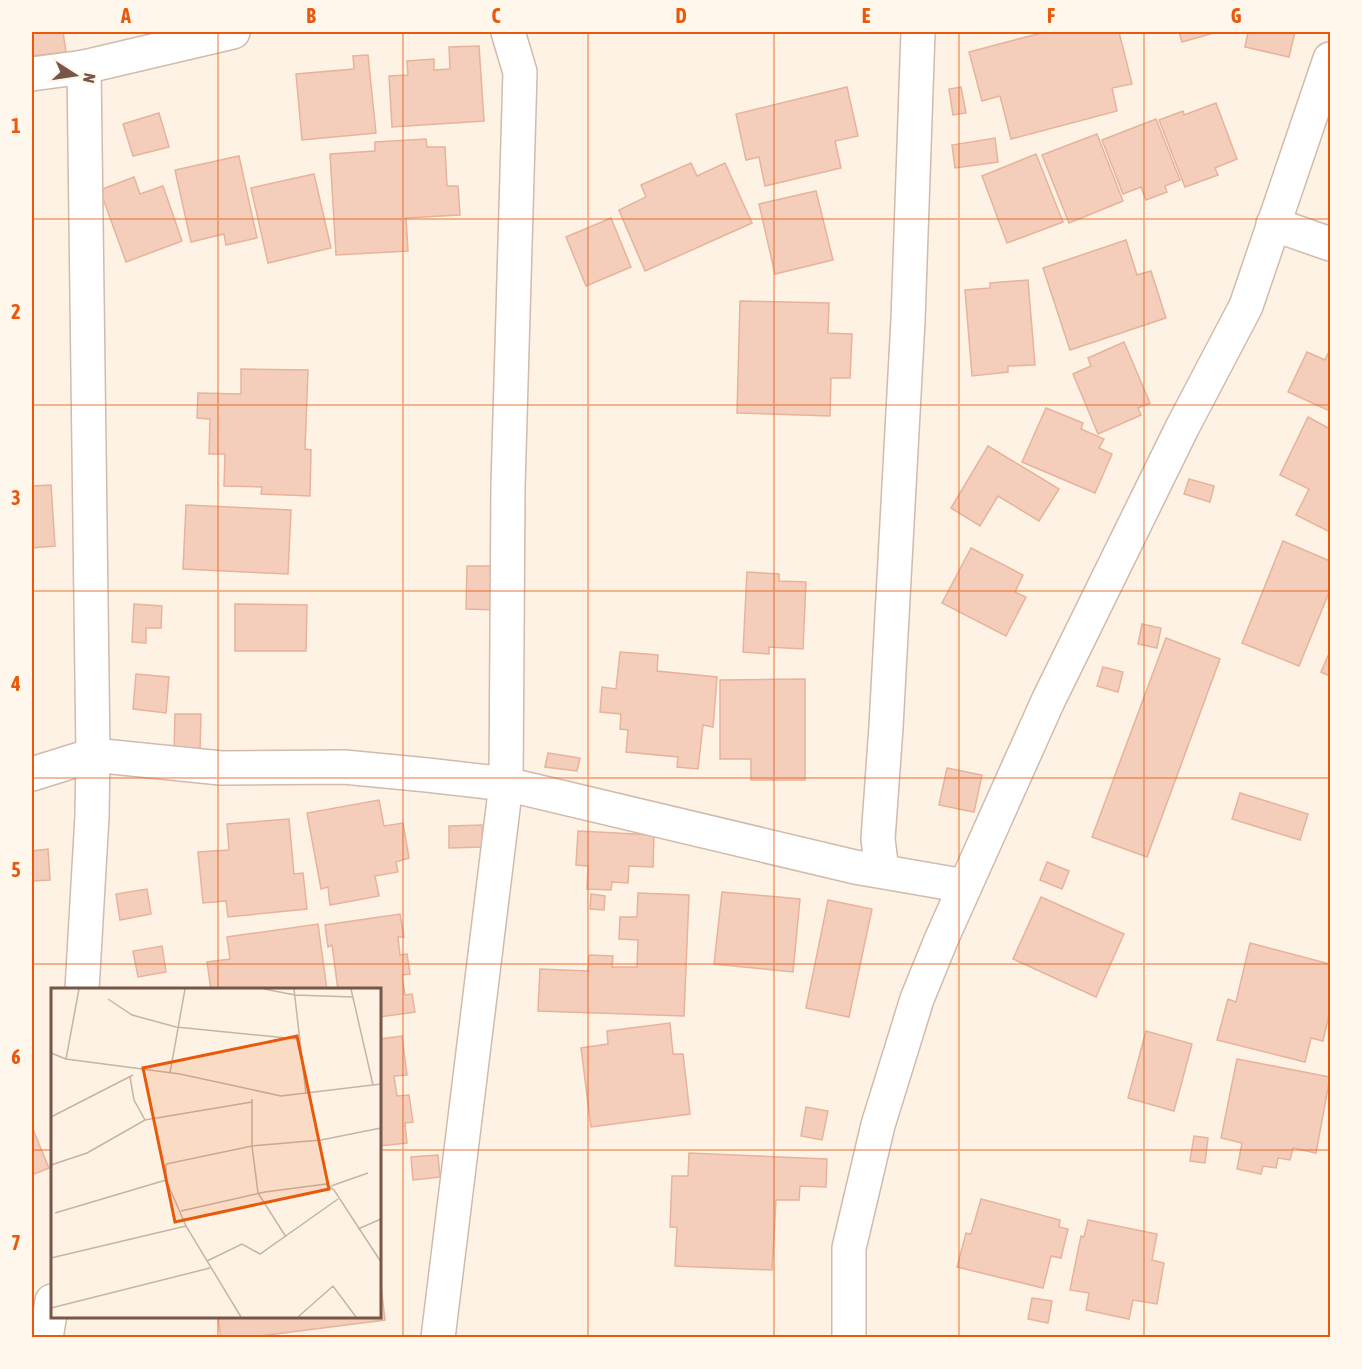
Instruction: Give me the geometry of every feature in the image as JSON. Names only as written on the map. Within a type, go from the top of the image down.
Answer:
[{"type":"street","points":[[32,74],[84,67],[233,32]]},
{"type":"street","points":[[438,1338],[506,784],[508,486],[520,72],[508,32]]},
{"type":"street","points":[[882,871],[878,838],[908,320],[918,32]]},
{"type":"street","points":[[849,1338],[849,1248],[878,1125],[917,999],[1048,701],[1182,428],[1246,306],[1330,59]]},
{"type":"street","points":[[82,988],[92,816],[93,755],[84,67]]},
{"type":"street","points":[[1273,224],[1330,244]]},
{"type":"street","points":[[32,774],[93,755],[221,768],[344,767],[506,784],[855,867],[965,886]]},
{"type":"street","points":[[46,1338],[51,1307]]},
{"type":"building","points":[[32,32],[63,32],[66,52],[32,56]]},
{"type":"building","points":[[1045,32],[1119,32],[1132,84],[1112,88],[1117,111],[1011,139],[1000,96],[982,101],[969,52]]},
{"type":"building","points":[[1179,32],[1217,32],[1182,42]]},
{"type":"building","points":[[1248,32],[1295,32],[1289,57],[1245,47]]},
{"type":"building","points":[[479,46],[484,121],[392,127],[389,76],[408,75],[407,61],[434,59],[434,70],[450,69],[449,47]]},
{"type":"building","points":[[368,55],[376,133],[302,140],[296,74],[354,69],[353,56]]},
{"type":"building","points":[[847,87],[858,136],[835,141],[841,168],[765,186],[759,157],[746,160],[736,114]]},
{"type":"building","points":[[961,87],[966,113],[953,115],[949,89]]},
{"type":"building","points":[[1216,103],[1237,159],[1215,168],[1218,175],[1185,187],[1159,120],[1183,111],[1184,115]]},
{"type":"building","points":[[159,113],[169,147],[133,156],[123,124]]},
{"type":"building","points":[[1156,119],[1180,180],[1165,186],[1167,192],[1146,200],[1141,187],[1123,194],[1102,140]]},
{"type":"building","points":[[1097,134],[1123,201],[1069,223],[1042,155]]},
{"type":"building","points":[[995,138],[998,162],[955,168],[952,145]]},
{"type":"building","points":[[426,139],[427,147],[445,147],[447,186],[458,186],[460,215],[406,218],[408,251],[336,255],[330,154],[375,151],[375,142]]},
{"type":"building","points":[[1036,154],[1063,222],[1007,243],[982,176]]},
{"type":"building","points":[[239,156],[257,238],[226,245],[224,234],[191,242],[175,170]]},
{"type":"building","points":[[691,163],[697,176],[725,163],[752,223],[645,271],[619,210],[646,197],[641,185]]},
{"type":"building","points":[[314,174],[331,248],[268,263],[251,188]]},
{"type":"building","points":[[134,177],[140,194],[163,186],[182,241],[126,262],[100,190]]},
{"type":"building","points":[[816,191],[833,260],[775,274],[759,204]]},
{"type":"building","points":[[611,218],[631,267],[586,286],[566,237]]},
{"type":"building","points":[[1126,240],[1137,275],[1151,271],[1166,318],[1070,350],[1043,268]]},
{"type":"building","points":[[1028,280],[1035,365],[1008,366],[1008,372],[972,376],[965,290],[990,288],[990,283]]},
{"type":"building","points":[[740,301],[829,303],[828,333],[852,334],[850,378],[831,378],[830,416],[737,413]]},
{"type":"building","points":[[1124,342],[1150,403],[1138,408],[1141,415],[1098,434],[1073,374],[1091,366],[1088,358]]},
{"type":"building","points":[[1330,349],[1330,411],[1288,392],[1307,352],[1325,360]]},
{"type":"building","points":[[241,369],[308,370],[305,449],[311,450],[310,496],[261,494],[262,487],[224,486],[225,454],[209,454],[210,419],[197,418],[198,393],[241,394]]},
{"type":"building","points":[[1046,408],[1083,423],[1081,429],[1104,439],[1099,448],[1112,454],[1095,493],[1022,462]]},
{"type":"building","points":[[1308,417],[1330,429],[1330,532],[1296,515],[1309,489],[1280,475]]},
{"type":"building","points":[[988,446],[1059,489],[1039,521],[998,496],[980,526],[951,508]]},
{"type":"building","points":[[1189,479],[1214,486],[1210,502],[1184,494]]},
{"type":"building","points":[[51,485],[55,546],[32,548],[32,486]]},
{"type":"building","points":[[186,505],[291,510],[288,574],[183,569]]},
{"type":"building","points":[[1283,541],[1330,561],[1330,590],[1299,666],[1242,643]]},
{"type":"building","points":[[971,548],[1023,575],[1015,592],[1026,597],[1006,636],[942,603]]},
{"type":"building","points":[[467,566],[498,566],[498,610],[466,609]]},
{"type":"building","points":[[747,572],[779,574],[779,581],[806,582],[803,649],[769,647],[769,654],[743,652]]},
{"type":"building","points":[[134,604],[162,606],[161,628],[146,628],[146,643],[132,642]]},
{"type":"building","points":[[235,604],[307,605],[306,651],[235,651]]},
{"type":"building","points":[[1142,624],[1161,628],[1157,648],[1138,644]]},
{"type":"building","points":[[1166,638],[1220,659],[1147,857],[1092,837]]},
{"type":"building","points":[[1330,651],[1330,676],[1321,672]]},
{"type":"building","points":[[620,652],[658,655],[657,671],[717,677],[713,727],[703,725],[698,769],[677,767],[678,757],[626,752],[628,730],[620,729],[621,714],[600,712],[602,687],[616,689]]},
{"type":"building","points":[[1103,667],[1123,672],[1118,692],[1097,686]]},
{"type":"building","points":[[136,674],[169,677],[166,713],[133,709]]},
{"type":"building","points":[[805,679],[805,780],[751,780],[751,759],[720,759],[720,680]]},
{"type":"building","points":[[175,714],[201,714],[200,752],[174,751]]},
{"type":"building","points":[[548,753],[580,758],[577,771],[545,767]]},
{"type":"building","points":[[947,768],[982,775],[974,812],[939,805]]},
{"type":"building","points":[[1240,793],[1308,814],[1300,840],[1232,819]]},
{"type":"building","points":[[379,800],[384,826],[403,823],[409,858],[396,862],[398,872],[375,876],[379,896],[330,905],[328,887],[321,889],[307,813]]},
{"type":"building","points":[[289,819],[294,874],[303,873],[307,909],[228,917],[226,901],[203,903],[198,852],[229,850],[227,824]]},
{"type":"building","points":[[482,825],[483,847],[449,848],[449,826]]},
{"type":"building","points":[[578,831],[654,835],[653,867],[629,866],[628,883],[612,882],[611,890],[587,889],[588,866],[576,865]]},
{"type":"building","points":[[48,849],[50,880],[32,881],[32,851]]},
{"type":"building","points":[[1047,862],[1069,871],[1062,889],[1040,880]]},
{"type":"building","points":[[147,889],[151,914],[120,920],[116,894]]},
{"type":"building","points":[[722,892],[800,899],[793,972],[714,964]]},
{"type":"building","points":[[638,893],[689,895],[684,1016],[538,1011],[540,969],[588,971],[589,955],[613,956],[612,967],[637,967],[638,940],[619,939],[620,917],[637,917]]},
{"type":"building","points":[[591,894],[605,896],[604,910],[590,909]]},
{"type":"building","points":[[1041,897],[1124,934],[1096,997],[1013,959]]},
{"type":"building","points":[[828,900],[872,909],[849,1017],[806,1008]]},
{"type":"building","points":[[400,914],[404,937],[398,937],[400,955],[407,954],[410,974],[402,975],[405,995],[412,994],[415,1012],[381,1017],[381,988],[338,988],[332,945],[328,947],[325,925]]},
{"type":"building","points":[[318,924],[327,988],[211,988],[207,962],[230,959],[227,937]]},
{"type":"building","points":[[1250,943],[1330,964],[1330,1010],[1323,1041],[1311,1038],[1305,1062],[1217,1040],[1228,999],[1236,1002]]},
{"type":"building","points":[[162,946],[166,972],[138,977],[133,951]]},
{"type":"building","points":[[670,1023],[673,1054],[683,1054],[690,1114],[591,1127],[581,1048],[608,1044],[607,1031]]},
{"type":"building","points":[[1146,1031],[1192,1044],[1174,1111],[1128,1098]]},
{"type":"building","points":[[402,1036],[407,1075],[394,1076],[397,1096],[409,1095],[413,1122],[405,1123],[407,1143],[381,1146],[381,1039]]},
{"type":"building","points":[[1237,1059],[1330,1077],[1316,1153],[1293,1148],[1290,1160],[1278,1158],[1276,1168],[1263,1166],[1261,1174],[1237,1169],[1242,1143],[1221,1138]]},
{"type":"building","points":[[806,1107],[828,1111],[822,1140],[801,1136]]},
{"type":"building","points":[[32,1127],[49,1168],[32,1175]]},
{"type":"building","points":[[1194,1136],[1208,1138],[1205,1163],[1190,1161]]},
{"type":"building","points":[[689,1153],[827,1159],[826,1187],[800,1186],[799,1200],[776,1200],[772,1270],[675,1266],[677,1227],[670,1227],[672,1176],[688,1176]]},
{"type":"building","points":[[438,1155],[440,1177],[413,1180],[411,1157]]},
{"type":"building","points":[[981,1199],[1060,1220],[1059,1227],[1068,1229],[1061,1258],[1051,1256],[1043,1288],[957,1267],[966,1233],[971,1234]]},
{"type":"building","points":[[1088,1220],[1157,1234],[1152,1260],[1164,1263],[1157,1304],[1133,1300],[1129,1319],[1086,1310],[1089,1293],[1070,1290],[1081,1236],[1084,1237]]},
{"type":"building","points":[[381,1286],[385,1320],[244,1338],[221,1338],[218,1318],[381,1318]]},
{"type":"building","points":[[1032,1298],[1052,1301],[1048,1323],[1028,1319]]}]
